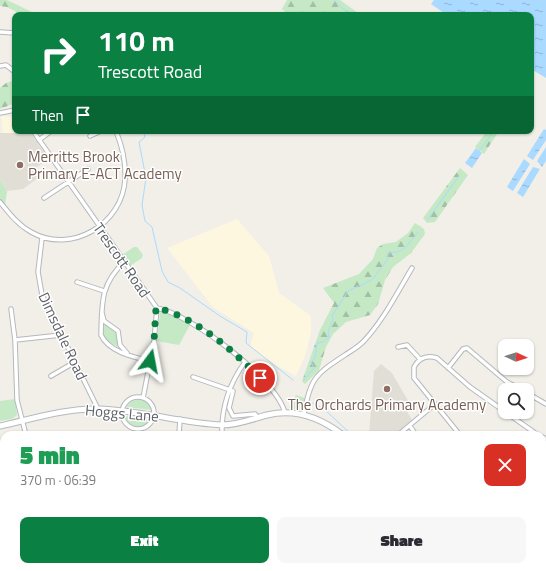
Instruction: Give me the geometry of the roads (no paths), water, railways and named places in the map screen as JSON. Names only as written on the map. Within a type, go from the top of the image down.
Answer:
[{"type":"street","points":[[0,32],[12,33]]},
{"type":"street","points":[[0,66],[6,66],[12,70]]},
{"type":"street","points":[[0,113],[12,111]]},
{"type":"street","name":"Trescott Road","points":[[35,134],[156,308],[168,311],[192,323],[222,342],[245,362],[267,386],[284,408],[285,413]]},
{"type":"street","points":[[39,140],[47,134]]},
{"type":"street","points":[[90,136],[94,134]]},
{"type":"street","points":[[0,202],[23,228],[42,238],[59,240],[78,238],[100,228],[107,221],[119,202],[126,180],[123,157],[117,134]]},
{"type":"street","points":[[44,198],[88,169]]},
{"type":"street","name":"Dimsdale Road","points":[[42,238],[38,261],[39,284],[46,306],[98,409]]},
{"type":"street","points":[[124,262],[110,278],[104,291],[101,309],[101,335],[104,340],[129,355],[150,361]]},
{"type":"street","points":[[304,414],[306,399],[313,380],[320,372],[363,342],[380,319],[412,268]]},
{"type":"street","points":[[77,282],[104,291]]},
{"type":"street","points":[[143,398],[154,341],[156,308]]},
{"type":"street","points":[[11,309],[15,340],[17,400],[25,431]]},
{"type":"street","points":[[101,309],[104,321],[118,331],[120,345],[129,355]]},
{"type":"street","points":[[15,340],[61,335]]},
{"type":"street","points":[[398,347],[407,345],[420,359]]},
{"type":"street","points":[[357,347],[360,352]]},
{"type":"street","points":[[448,368],[463,349],[467,348],[509,383]]},
{"type":"street","points":[[457,431],[414,378],[414,367],[420,359],[431,357],[437,358],[470,387],[498,408]]},
{"type":"street","points":[[51,376],[75,362]]},
{"type":"street","points":[[222,431],[224,407],[228,389],[245,362]]},
{"type":"street","points":[[193,377],[232,391],[229,408],[233,416],[255,414],[258,418]]},
{"type":"street","points":[[534,397],[546,404]]},
{"type":"street","points":[[135,431],[125,424],[122,411],[125,404],[130,399],[143,398],[151,403],[155,415],[148,426],[139,431]]},
{"type":"street","points":[[403,431],[435,404]]},
{"type":"street","name":"Hoggs Lane","points":[[0,426],[81,409],[98,409],[222,424],[245,422],[285,413],[304,414],[322,421],[337,431]]},
{"type":"street","points":[[179,431],[180,419]]},
{"type":"street","points":[[514,419],[532,431]]},
{"type":"street","points":[[410,426],[413,431]]},
{"type":"street","points":[[546,466],[546,492]]},
{"type":"street","points":[[319,571],[325,571]]},
{"type":"water","points":[[434,0],[546,0],[546,78],[534,71],[534,12],[443,12],[431,4]]},
{"type":"water","points":[[544,129],[546,130],[546,140],[533,160],[527,156]]},
{"type":"water","points":[[546,147],[546,161],[542,167],[537,161]]},
{"type":"water","points":[[476,148],[482,153],[472,168],[465,163]]},
{"type":"water","points":[[524,159],[530,164],[513,191],[507,187]]},
{"type":"water","points":[[533,167],[540,169],[523,197],[517,193]]},
{"type":"waterway","points":[[334,0],[349,12]]},
{"type":"waterway","points":[[144,134],[145,137],[139,142],[146,178],[142,205],[145,221],[152,227],[162,271],[168,282],[180,288],[220,316],[247,332],[246,343],[293,380]]},
{"type":"waterway","points":[[479,151],[492,134]]},
{"type":"waterway","points":[[428,219],[459,176]]},
{"type":"waterway","points":[[304,380],[314,368],[311,362],[315,358],[317,343],[323,342],[329,337],[328,332],[333,319],[332,316],[348,291],[372,280],[388,259],[388,253],[397,252],[405,248],[418,232]]},
{"type":"waterway","points":[[313,403],[325,410],[348,431]]},
{"type":"place","name":"Merritts Brook Primary E-ACT Academy","points":[[20,165]]},
{"type":"place","name":"The Orchards Primary Academy","points":[[387,389]]}]
